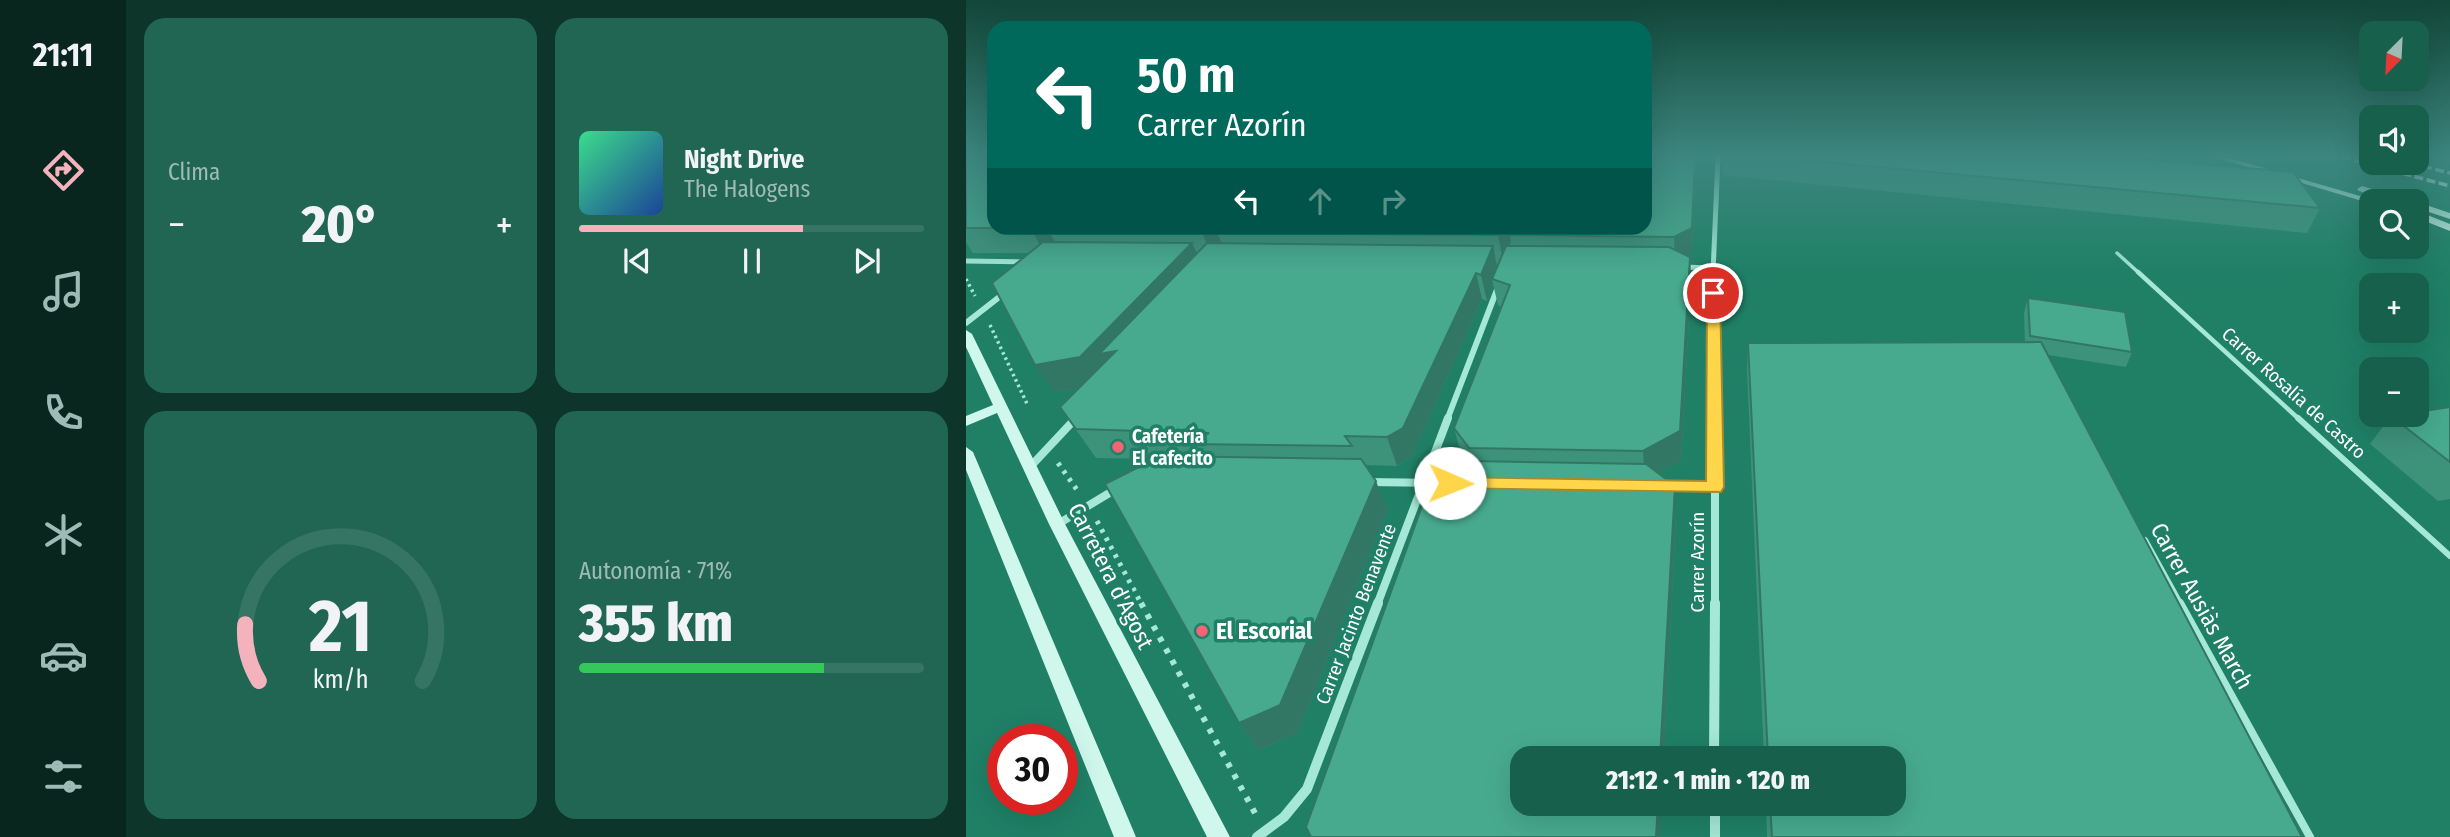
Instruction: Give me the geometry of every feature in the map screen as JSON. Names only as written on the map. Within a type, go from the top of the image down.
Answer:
[{"type":"main road","points":[[2429,209],[2450,216]]},
{"type":"main road","points":[[2429,219],[2450,229]]},
{"type":"main road","name":"Carretera d'Agost","points":[[966,334],[1057,524],[1219,837]]},
{"type":"main road","points":[[966,421],[1000,407]]},
{"type":"main road","points":[[966,452],[1125,837]]},
{"type":"street","name":"Carrer Azorín","points":[[1714,746],[1713,268],[1716,196]]},
{"type":"street","points":[[966,261],[1031,262]]},
{"type":"street","points":[[1672,267],[1713,268]]},
{"type":"street","name":"Carrer Jacinto Benavente","points":[[1261,834],[1284,817],[1307,789],[1501,279]]},
{"type":"street","points":[[966,323],[1013,286]]},
{"type":"street","points":[[1029,467],[1081,412]]},
{"type":"street","points":[[1356,482],[1450,483]]},
{"type":"street","points":[[1651,486],[1715,487]]},
{"type":"street","points":[[1057,524],[1114,490],[1124,487]]},
{"type":"street","points":[[1715,816],[1715,837]]},
{"type":"lane","name":"Carrer Rosalía de Castro","points":[[2117,253],[2450,556]]},
{"type":"lane","name":"Carrer Ausiàs March","points":[[2143,536],[2311,837]]},
{"type":"path","points":[[966,279],[1030,411]]},
{"type":"path","points":[[1048,449],[1089,506],[1261,834]]},
{"type":"building","points":[[966,196],[987,196],[987,228],[966,228]]},
{"type":"building","points":[[1652,196],[1693,196],[1692,228],[1674,237],[1510,235],[1652,235]]},
{"type":"building","points":[[2191,196],[2311,196],[2320,208]]},
{"type":"building","points":[[1043,242],[1192,243],[1080,357],[1035,365],[992,283]]},
{"type":"building","points":[[1207,243],[1493,246],[1481,275],[1476,273],[1403,428],[1387,437],[1345,436],[1352,446],[1187,444],[1209,433],[1076,429],[1060,407],[1116,351],[1099,354]]},
{"type":"building","points":[[1506,246],[1669,247],[1690,257],[1680,431],[1643,451],[1469,448],[1454,428],[1510,285],[1492,279]]},
{"type":"building","points":[[2028,298],[2125,312],[2132,352],[2030,336]]},
{"type":"building","points":[[2041,342],[2302,837],[1772,837],[1771,816],[1906,816],[1906,746],[1767,746],[1748,343]]},
{"type":"building","points":[[2450,407],[2450,462],[2405,427],[2429,427],[2429,410]]},
{"type":"building","points":[[1161,456],[1361,459],[1376,481],[1280,705],[1239,723],[1105,484]]},
{"type":"building","points":[[1469,461],[1646,464],[1675,486],[1661,746],[1510,746],[1510,816],[1657,816],[1656,837],[1311,837],[1306,827],[1430,484]]},
{"type":"place","name":"Cafetería El cafecito","points":[[1118,447]]},
{"type":"place","name":"El Escorial","points":[[1202,631]]},
{"type":"route","points":[[1450,483],[1715,487],[1713,293]]}]
